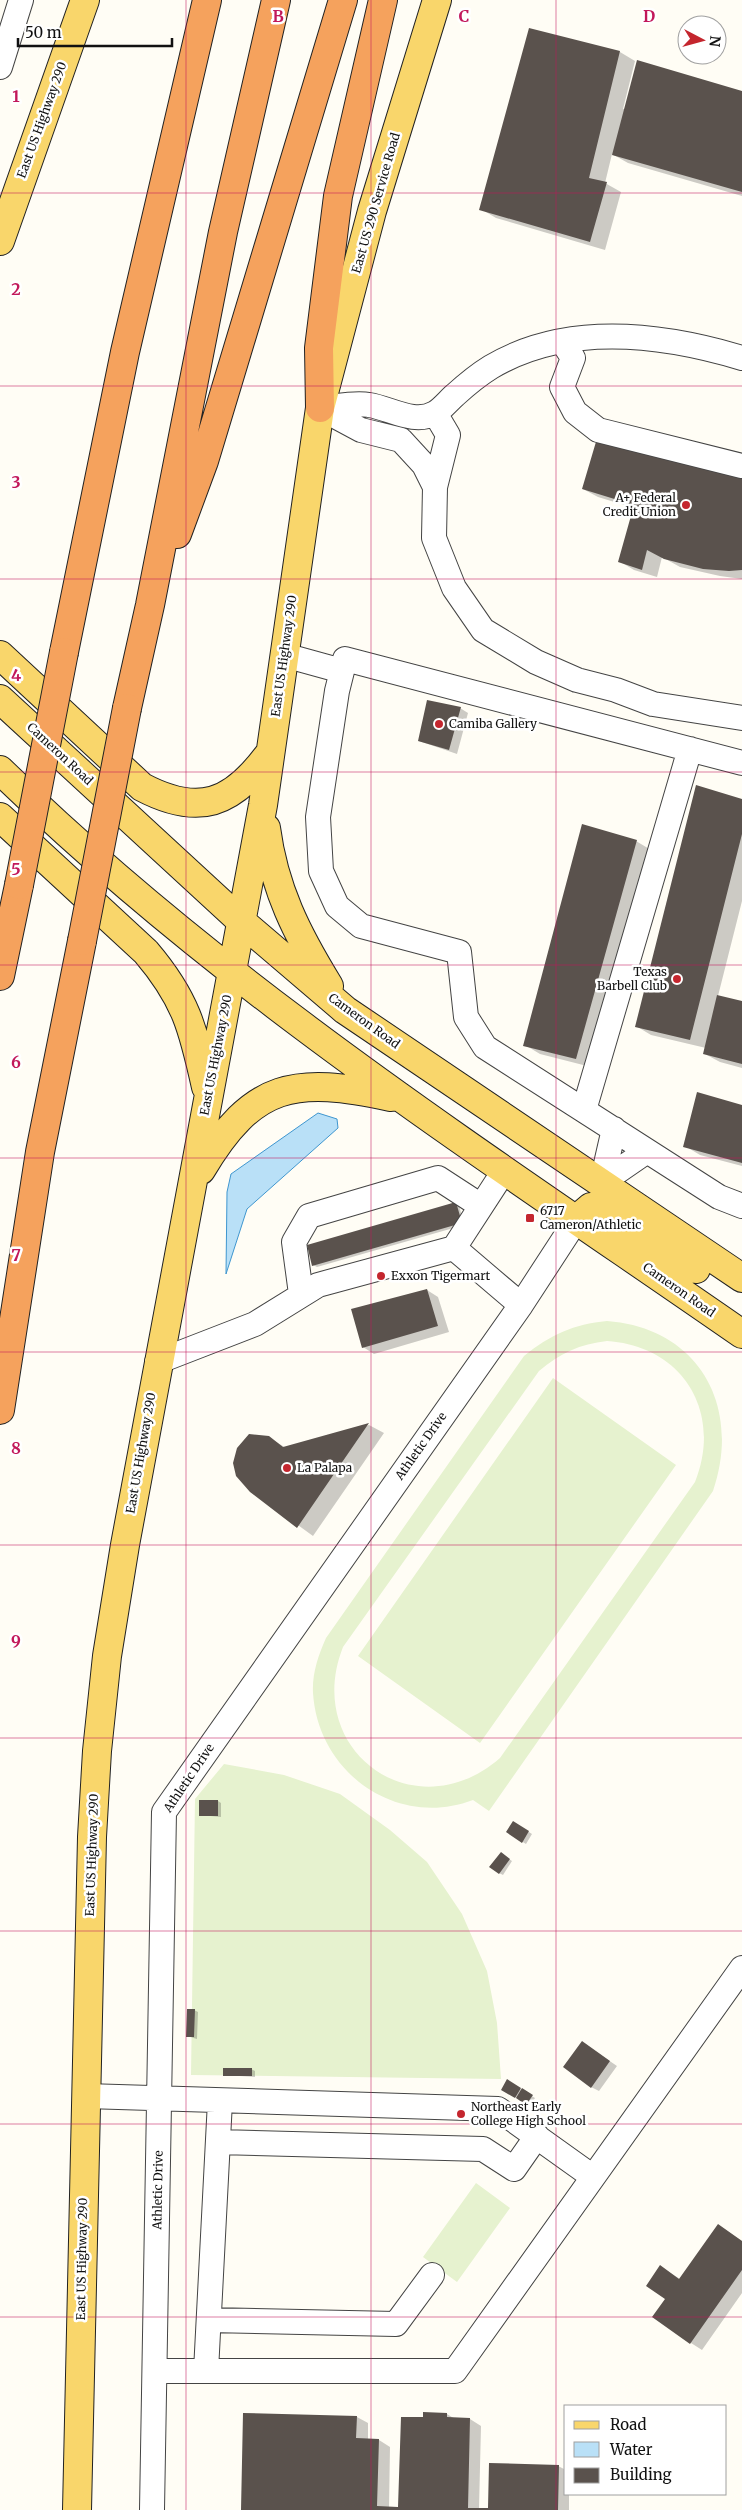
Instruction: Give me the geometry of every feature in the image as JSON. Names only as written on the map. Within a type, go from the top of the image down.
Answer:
[{"type":"highway","points":[[0,976],[125,352],[207,0]]},
{"type":"highway","points":[[0,1410],[40,1152],[126,708],[150,605],[223,232],[276,0]]},
{"type":"highway","points":[[150,605],[204,461],[343,0]]},
{"type":"highway","points":[[320,408],[319,348],[338,196],[383,0]]},
{"type":"main road","name":"East US Highway 290","points":[[0,241],[85,0]]},
{"type":"main road","name":"East US 290 Service Road","points":[[320,408],[372,211],[438,0]]},
{"type":"main road","name":"East US Highway 290","points":[[77,2510],[92,1837],[97,1751],[109,1647],[157,1362],[263,805],[320,408]]},
{"type":"main road","points":[[0,655],[142,786],[159,796],[180,803],[218,800],[252,778],[270,754]]},
{"type":"main road","name":"Cameron Road","points":[[0,699],[242,922],[345,1010],[605,1178],[742,1278]]},
{"type":"main road","name":"Cameron Road","points":[[0,770],[94,858],[232,973],[311,1034],[504,1171],[577,1219],[742,1334]]},
{"type":"main road","points":[[263,805],[270,862],[285,906],[307,950],[345,1010]]},
{"type":"main road","points":[[0,817],[146,952],[163,971],[179,995],[192,1026],[208,1098]]},
{"type":"main road","points":[[191,1186],[218,1140],[241,1115],[264,1098],[291,1087],[323,1085],[348,1087],[402,1099]]},
{"type":"main road","points":[[577,1219],[591,1207],[599,1208],[613,1214],[720,1286],[742,1283]]},
{"type":"street","points":[[0,66],[21,0]]},
{"type":"street","points":[[320,408],[368,405],[409,417],[435,413],[463,387],[491,367],[526,350],[562,341],[631,336],[679,343],[742,358]]},
{"type":"street","points":[[562,341],[573,358],[562,387],[575,412],[598,430],[742,466]]},
{"type":"street","points":[[320,408],[362,430],[401,440],[424,465],[435,487]]},
{"type":"street","points":[[435,413],[448,435],[435,487],[434,538],[454,588],[483,630],[536,662],[577,680],[616,690],[654,704],[742,718]]},
{"type":"street","points":[[284,656],[342,671]]},
{"type":"street","points":[[742,763],[345,659],[337,691],[318,817],[321,871],[337,906],[360,926],[460,952],[466,1017],[485,1047],[719,1197],[742,1206]]},
{"type":"street","points":[[584,1110],[690,749]]},
{"type":"street","points":[[605,1178],[606,1164],[614,1129]]},
{"type":"street","points":[[605,1178],[647,1151]]},
{"type":"street","points":[[157,1362],[255,1324],[318,1285],[454,1248],[504,1171]]},
{"type":"street","points":[[301,1294],[294,1242],[309,1216],[438,1178],[481,1206]]},
{"type":"street","name":"Athletic Drive","points":[[152,2510],[164,1812],[521,1304],[577,1219]]},
{"type":"street","points":[[454,1248],[521,1304]]},
{"type":"street","points":[[155,2370],[455,2371],[742,1968]]},
{"type":"street","points":[[86,2096],[498,2109],[594,2177]]},
{"type":"street","points":[[206,2371],[220,2101]]},
{"type":"street","points":[[218,2142],[483,2149],[514,2169],[537,2136]]},
{"type":"street","points":[[208,2320],[396,2324],[432,2275]]},
{"type":"green space","points":[[607,1321],[639,1327],[666,1339],[689,1355],[705,1377],[716,1402],[722,1430],[721,1460],[713,1491],[489,1811],[473,1800],[445,1807],[417,1807],[390,1800],[366,1787],[346,1770],[329,1748],[318,1722],[313,1693],[313,1679],[326,1638],[524,1356],[553,1336],[573,1328]],"holes":[[[607,1341],[634,1346],[657,1355],[676,1369],[690,1387],[700,1408],[704,1431],[702,1456],[695,1482],[500,1758],[467,1779],[434,1786],[402,1783],[374,1769],[352,1747],[338,1719],[334,1685],[343,1647],[539,1371],[563,1354],[588,1344]]]},
{"type":"green space","points":[[553,1378],[676,1465],[480,1743],[358,1656]]},
{"type":"green space","points":[[224,1764],[284,1775],[340,1794],[390,1830],[427,1862],[462,1914],[487,1971],[497,2023],[501,2079],[191,2075],[195,1799]]},
{"type":"green space","points":[[476,2183],[510,2208],[457,2282],[423,2257]]},
{"type":"water","points":[[318,1113],[337,1119],[338,1128],[247,1209],[226,1274],[227,1192],[231,1174]]},
{"type":"building","points":[[529,28],[620,51],[589,178],[607,182],[590,242],[479,210]]},
{"type":"building","points":[[637,60],[742,91],[742,192],[612,155]]},
{"type":"building","points":[[598,435],[742,470],[742,570],[703,569],[664,559],[647,550],[642,570],[618,562],[634,505],[582,489]]},
{"type":"building","name":"Camiba Gallery","points":[[427,700],[461,707],[449,750],[418,741]]},
{"type":"building","points":[[696,785],[742,799],[742,834],[690,1040],[635,1027]]},
{"type":"building","points":[[582,824],[637,840],[576,1059],[523,1046]]},
{"type":"building","points":[[717,995],[742,1001],[742,1064],[703,1054]]},
{"type":"building","points":[[697,1092],[742,1105],[742,1163],[683,1147]]},
{"type":"building","points":[[456,1202],[462,1223],[312,1266],[307,1245]]},
{"type":"building","points":[[427,1289],[438,1326],[362,1348],[351,1309]]},
{"type":"building","points":[[369,1423],[297,1528],[250,1492],[236,1476],[233,1463],[237,1448],[249,1434],[269,1436],[283,1447]]},
{"type":"building","points":[[199,1800],[218,1800],[218,1816],[199,1816]]},
{"type":"building","points":[[513,1821],[529,1831],[522,1843],[506,1832]]},
{"type":"building","points":[[501,1852],[510,1859],[499,1874],[489,1867]]},
{"type":"building","points":[[187,2009],[195,2009],[194,2037],[186,2037]]},
{"type":"building","points":[[582,2041],[610,2061],[591,2088],[563,2067]]},
{"type":"building","points":[[223,2068],[252,2068],[252,2076],[223,2076]]},
{"type":"building","points":[[507,2079],[521,2088],[515,2098],[501,2090]]},
{"type":"building","points":[[522,2088],[533,2095],[526,2105],[516,2098]]},
{"type":"building","points":[[718,2224],[742,2241],[742,2270],[690,2344],[652,2317],[665,2299],[646,2286],[660,2265],[679,2279]]},
{"type":"building","points":[[423,2412],[447,2413],[447,2417],[470,2418],[468,2508],[488,2508],[489,2463],[559,2465],[558,2510],[241,2510],[243,2413],[357,2416],[356,2438],[379,2439],[377,2506],[398,2507],[401,2417],[423,2417]]},
{"type":"place","name":"A+ Federal Credit Union","points":[[686,505]]},
{"type":"place","name":"Camiba Gallery","points":[[439,724]]},
{"type":"place","name":"Texas Barbell Club","points":[[677,979]]},
{"type":"place","name":"6717 Cameron/Athletic","points":[[530,1218]]},
{"type":"place","name":"Exxon Tigermart","points":[[381,1276]]},
{"type":"place","name":"La Palapa","points":[[287,1468]]},
{"type":"place","name":"Northeast Early College High School","points":[[461,2114]]}]
